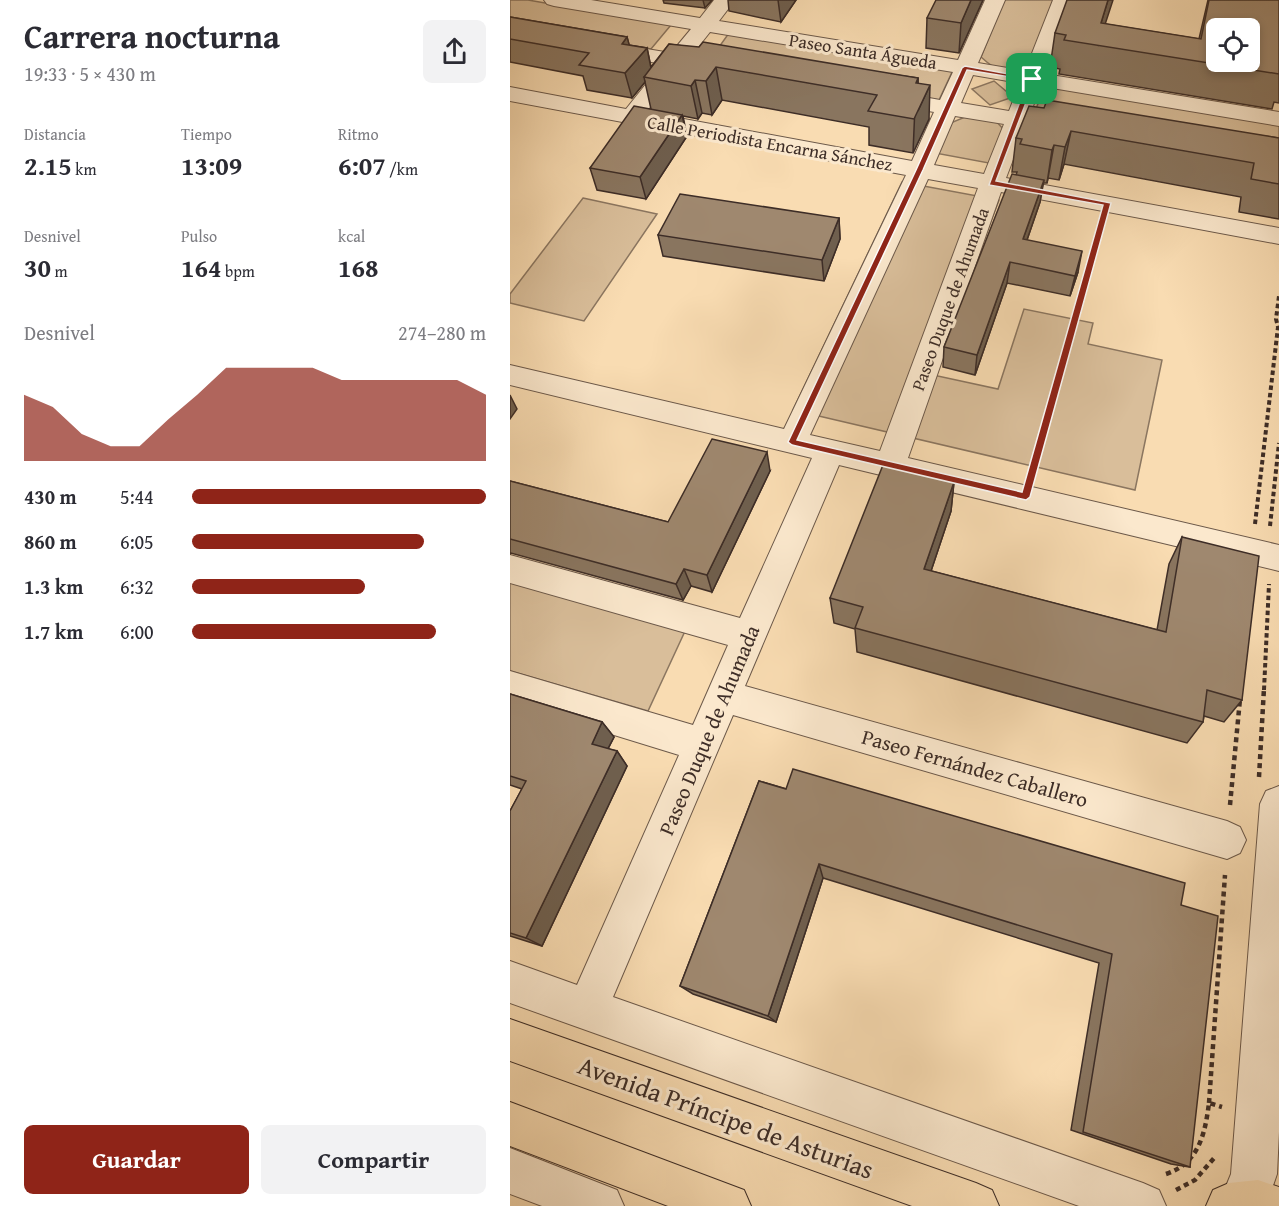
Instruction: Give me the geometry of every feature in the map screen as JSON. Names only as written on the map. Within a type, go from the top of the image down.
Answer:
[{"type":"main road","name":"Avenida Príncipe de Asturias","points":[[510,1040],[976,1206]]},
{"type":"main road","points":[[510,1124],[728,1206]]},
{"type":"street","name":"Paseo Santa Águeda","points":[[554,0],[1279,119]]},
{"type":"street","points":[[631,117],[724,0]]},
{"type":"street","points":[[792,442],[920,170],[995,0]]},
{"type":"street","name":"Paseo Duque de Ahumada","points":[[890,465],[992,183],[1063,0]]},
{"type":"street","points":[[588,45],[724,69]]},
{"type":"street","name":"Paseo Santa Águeda","points":[[865,93],[1085,132]]},
{"type":"street","name":"Calle Periodista Encarna Sánchez","points":[[510,94],[1279,236]]},
{"type":"street","points":[[510,375],[1279,558]]},
{"type":"street","name":"Paseo Duque de Ahumada","points":[[587,1009],[830,451]]},
{"type":"street","points":[[510,569],[750,636]]},
{"type":"street","points":[[510,687],[702,745]]},
{"type":"street","name":"Paseo Fernández Caballero","points":[[723,696],[1227,840]]},
{"type":"street","points":[[1254,1202],[1249,1193],[1254,1174],[1279,804]]},
{"type":"street","points":[[510,982],[587,1009],[1153,1190]]},
{"type":"street","points":[[510,1171],[601,1206]]},
{"type":"path","points":[[1026,497],[1107,203]]},
{"type":"path","points":[[1236,548],[1239,526],[1252,526],[1256,519],[1278,327],[1276,319],[1279,296]]},
{"type":"path","points":[[1153,1190],[1194,1157],[1206,1134],[1227,840],[1240,698]]},
{"type":"path","points":[[1209,1103],[1257,1129]]},
{"type":"shaded area","points":[[510,0],[528,0],[671,25],[651,49],[510,25]]},
{"type":"shaded area","points":[[1004,0],[1058,0],[1034,62],[1006,72],[995,68],[981,57]]},
{"type":"shaded area","points":[[729,33],[953,70],[939,100],[709,61]]},
{"type":"shaded area","points":[[994,81],[1013,97],[990,105],[972,89]]},
{"type":"shaded area","points":[[1045,85],[1279,124],[1279,160],[1033,117]]},
{"type":"shaded area","points":[[970,115],[993,118],[1006,132],[994,164],[935,153],[948,124]]},
{"type":"shaded area","points":[[902,182],[999,200],[933,375],[998,389],[1024,309],[1093,323],[1088,344],[1162,360],[1135,490],[793,410]]},
{"type":"shaded area","points":[[583,198],[657,214],[584,321],[510,303],[510,294]]},
{"type":"shaded area","points":[[510,581],[686,629],[648,711],[510,671]]},
{"type":"building","points":[[936,0],[971,0],[961,23],[927,18]]},
{"type":"building","points":[[1067,0],[1108,0],[1101,23],[1201,39],[1209,0],[1279,0],[1279,74],[1260,71],[1260,18],[1206,18],[1206,62],[1064,40],[1066,35],[1055,33]]},
{"type":"building","points":[[510,17],[627,37],[622,44],[647,48],[625,73],[579,65],[589,53],[510,39]]},
{"type":"building","points":[[703,42],[918,78],[916,83],[930,85],[914,119],[868,111],[877,95],[716,67],[706,81],[695,80],[691,86],[644,77],[669,44],[699,47]]},
{"type":"building","points":[[1047,100],[1279,138],[1279,184],[1251,179],[1254,163],[1071,131],[1065,147],[1054,145],[1052,150],[1020,144],[1022,139],[1016,138],[1029,106],[1044,108]]},
{"type":"building","points":[[634,106],[682,115],[640,177],[590,168]]},
{"type":"building","points":[[1012,174],[1044,180],[1023,239],[1082,251],[1075,276],[1010,262],[977,355],[944,347]]},
{"type":"building","points":[[680,194],[839,218],[822,260],[658,235]]},
{"type":"building","points":[[712,439],[767,452],[707,575],[684,569],[676,584],[510,539],[510,481],[668,522]]},
{"type":"building","points":[[883,465],[954,482],[924,569],[1166,632],[1182,537],[1259,556],[1242,700],[1207,690],[1203,722],[855,628],[863,607],[830,598]]},
{"type":"building","points":[[510,694],[602,722],[592,744],[617,751],[526,938],[510,933],[510,811],[526,781],[510,776]]},
{"type":"building","points":[[793,769],[1185,883],[1181,905],[1218,916],[1190,1167],[1083,1132],[1112,954],[819,864],[768,1016],[680,986],[759,781],[786,789]]},
{"type":"route","points":[[965,68],[1032,79],[992,183],[1107,203],[1026,497],[792,442],[920,170],[965,68]]}]
